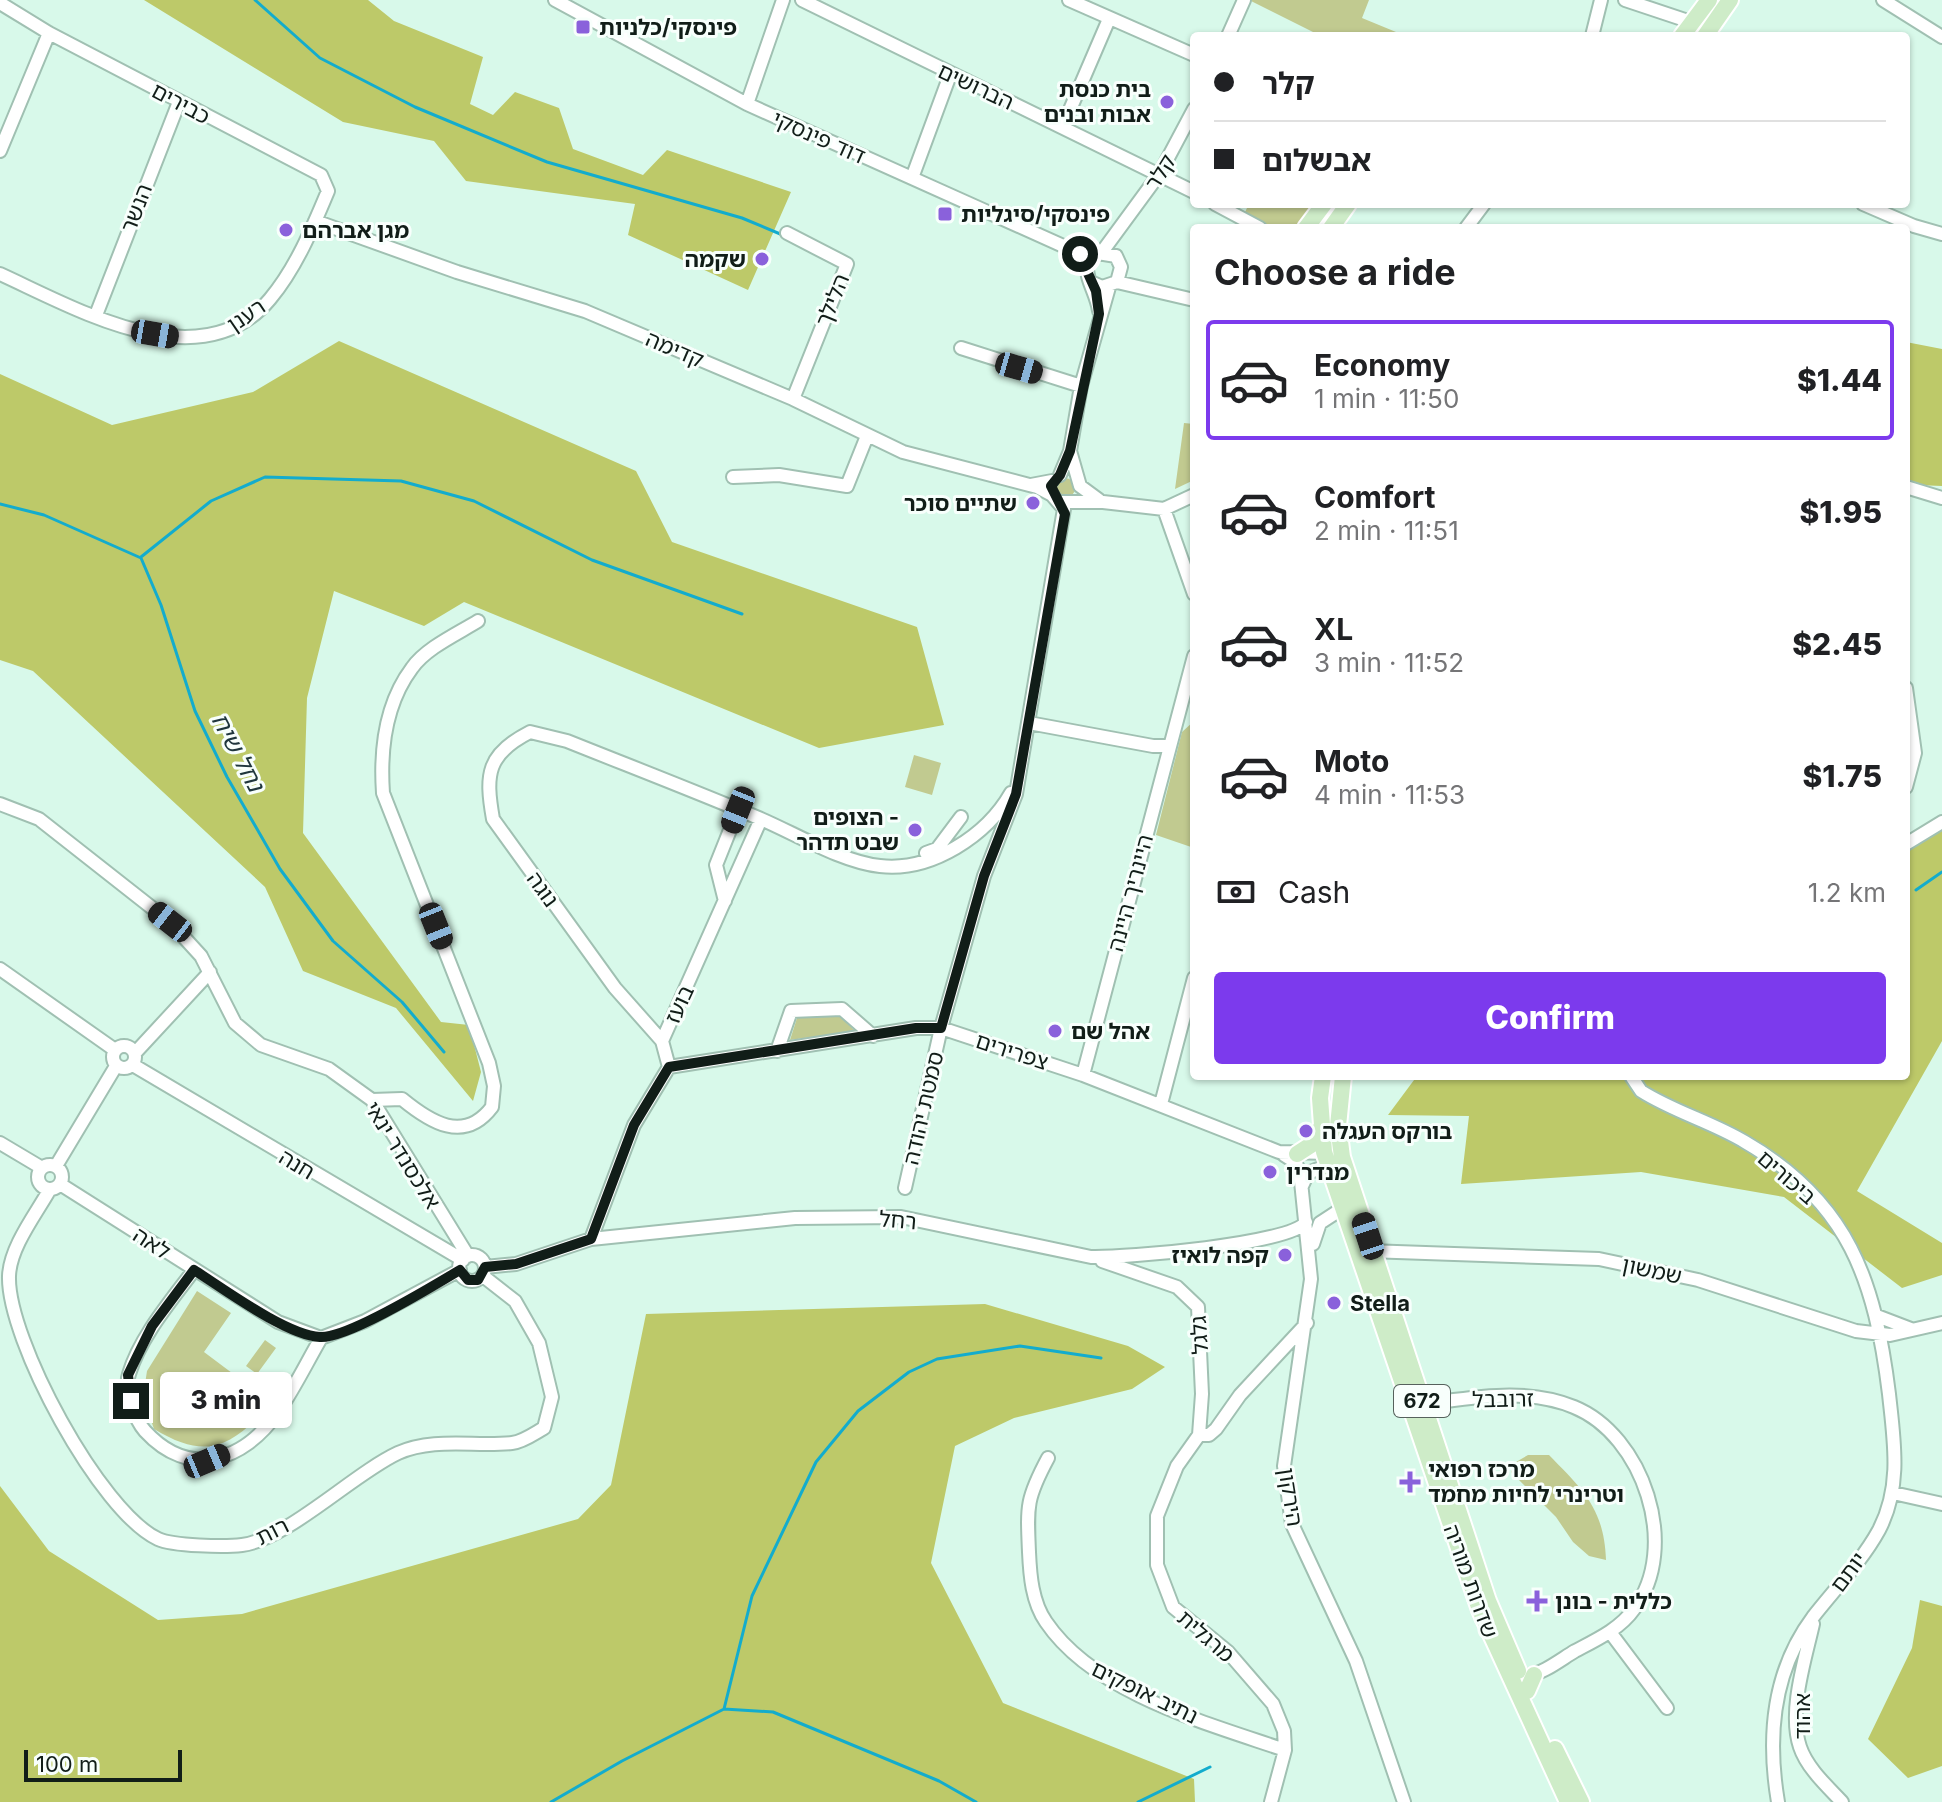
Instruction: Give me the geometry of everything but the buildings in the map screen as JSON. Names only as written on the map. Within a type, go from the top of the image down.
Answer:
[{"type":"main road","points":[[1699,30],[1709,0]]},
{"type":"main road","points":[[1699,30],[1730,0]]},
{"type":"main road","name":"שדרות מוריה","points":[[1323,1080],[1321,1127],[1343,1208],[1480,1610],[1568,1802]]},
{"type":"main road","name":"שדרות מוריה","points":[[1343,1080],[1331,1158],[1373,1253],[1488,1601],[1581,1802]]},
{"type":"main road","points":[[1288,1153],[1314,1143],[1321,1127]]},
{"type":"street","name":"דוד פינסקי","points":[[555,0],[747,104],[1096,255]]},
{"type":"street","points":[[747,104],[783,0]]},
{"type":"street","name":"הברושים","points":[[802,0],[1190,190]]},
{"type":"street","points":[[1069,0],[1190,53]]},
{"type":"street","points":[[1230,32],[1244,0]]},
{"type":"street","points":[[1625,0],[1699,30]]},
{"type":"street","points":[[1883,0],[1942,37]]},
{"type":"street","name":"כבירים","points":[[0,3],[49,33],[321,175],[328,191],[315,221]]},
{"type":"street","points":[[1593,32],[1598,3]]},
{"type":"street","points":[[1063,126],[1109,19]]},
{"type":"street","points":[[0,151],[49,33]]},
{"type":"street","points":[[912,178],[950,75]]},
{"type":"street","name":"הנשר","points":[[96,315],[179,102]]},
{"type":"street","name":"קלר","points":[[1096,255],[1121,231],[1160,173],[1190,117]]},
{"type":"street","points":[[1222,208],[1252,224]]},
{"type":"street","points":[[1872,208],[1909,224]]},
{"type":"street","name":"רענן","points":[[0,274],[136,331],[174,337],[205,337],[233,329],[269,301],[315,221]]},
{"type":"street","name":"קדימה","points":[[315,221],[457,272],[585,311],[793,399],[867,436],[940,464],[1031,485],[1061,500]]},
{"type":"street","points":[[1910,224],[1942,234]]},
{"type":"street","name":"קלר","points":[[1116,256],[1121,231]]},
{"type":"street","name":"הלילך","points":[[787,233],[847,264],[793,399]]},
{"type":"street","points":[[1056,478],[1070,451],[1081,386],[1099,314],[1121,267],[1116,256],[1096,255],[1086,269],[1093,283],[1099,314]]},
{"type":"street","points":[[1093,283],[1190,299]]},
{"type":"street","points":[[961,348],[1081,386]]},
{"type":"street","points":[[733,477],[779,475],[847,486],[867,436]]},
{"type":"street","points":[[1061,500],[1078,496],[1070,451]]},
{"type":"street","name":"קדימה","points":[[1031,485],[1056,478],[1077,482]]},
{"type":"street","name":"סמטת יהודה","points":[[905,1188],[941,1028],[984,876],[1016,794],[1065,514],[1056,478]]},
{"type":"street","points":[[1077,482],[1103,502]]},
{"type":"street","points":[[1910,488],[1942,498]]},
{"type":"street","points":[[1061,500],[1164,509],[1190,497]]},
{"type":"street","points":[[1164,509],[1190,583]]},
{"type":"street","points":[[372,1100],[402,1099],[428,1121],[453,1129],[474,1123],[492,1107],[494,1086],[486,1052],[383,793],[380,758],[390,712],[412,666],[478,621]]},
{"type":"street","name":"היינריך היינה","points":[[1083,1075],[1190,670]]},
{"type":"street","points":[[1178,712],[1190,707]]},
{"type":"street","points":[[1910,717],[1915,753],[1910,772]]},
{"type":"street","points":[[1029,723],[1153,746],[1169,746]]},
{"type":"street","name":"נוגה","points":[[662,1041],[615,988],[493,819],[487,786],[496,757],[508,744],[530,732],[567,741],[738,810]]},
{"type":"street","points":[[725,901],[716,865],[738,810],[831,851],[880,866],[919,862],[956,849],[986,827],[1011,793],[1016,794]]},
{"type":"street","name":"אלכסנדר ינאי","points":[[0,804],[39,819],[170,922],[210,972],[235,1023],[261,1045],[329,1069],[372,1100],[464,1262]]},
{"type":"street","points":[[872,864],[937,849],[955,836],[961,817]]},
{"type":"street","name":"בועז","points":[[669,1067],[662,1041],[761,819]]},
{"type":"street","points":[[1910,842],[1942,822]]},
{"type":"street","points":[[0,969],[115,1050]]},
{"type":"street","points":[[115,1050],[113,1060],[116,1066],[127,1069],[210,972]]},
{"type":"street","points":[[1161,1104],[1190,993]]},
{"type":"street","points":[[777,1051],[791,1011],[842,1009],[873,1036]]},
{"type":"street","name":"צפרירים","points":[[669,1067],[916,1028],[941,1028],[1083,1075],[1288,1153],[1331,1158]]},
{"type":"street","points":[[115,1050],[124,1046],[134,1059]]},
{"type":"street","name":"חנה","points":[[134,1059],[464,1262]]},
{"type":"street","points":[[56,1166],[116,1066]]},
{"type":"street","points":[[591,1239],[634,1125],[669,1067]]},
{"type":"street","name":"ביכורים","points":[[1635,1080],[1649,1096],[1746,1142],[1810,1192],[1851,1245],[1864,1270],[1881,1335]]},
{"type":"street","points":[[0,1143],[42,1168],[56,1166]]},
{"type":"street","points":[[1288,1153],[1298,1165],[1302,1186]]},
{"type":"street","points":[[1302,1186],[1308,1173],[1331,1158]]},
{"type":"street","points":[[42,1168],[38,1179],[55,1186],[62,1174],[56,1166]]},
{"type":"street","name":"רות","points":[[55,1186],[4,1272],[43,1392],[74,1444],[118,1504],[158,1539],[244,1545],[275,1532],[400,1452],[447,1443],[515,1443],[544,1428],[552,1397],[539,1343],[515,1301],[484,1271],[481,1259],[464,1262]]},
{"type":"street","name":"לאה","points":[[55,1186],[278,1322],[321,1338]]},
{"type":"street","name":"הירקון","points":[[1302,1186],[1311,1259],[1307,1323],[1284,1466],[1292,1524],[1356,1661],[1404,1802]]},
{"type":"street","points":[[1311,1259],[1320,1223],[1343,1208]]},
{"type":"street","name":"רחל","points":[[484,1271],[516,1264],[591,1239],[795,1218],[901,1217],[1091,1257],[1146,1256],[1241,1242],[1298,1230],[1306,1222]]},
{"type":"street","name":"שמשון","points":[[1355,1243],[1373,1253],[1550,1256],[1636,1264],[1698,1280],[1856,1331],[1881,1335],[1901,1334],[1942,1323]]},
{"type":"street","name":"גלגל","points":[[1091,1257],[1177,1287],[1195,1301],[1201,1314],[1199,1435]]},
{"type":"street","points":[[464,1262],[464,1278],[472,1281],[484,1271]]},
{"type":"street","points":[[194,1270],[152,1326],[128,1375],[131,1401],[140,1426],[157,1444],[183,1460],[207,1461],[237,1449],[278,1413],[321,1338],[365,1321],[464,1262]]},
{"type":"street","points":[[1856,1331],[1872,1327],[1877,1316],[1906,1329],[1926,1329]]},
{"type":"street","name":"מרגלית","points":[[1271,1802],[1285,1750],[1284,1731],[1273,1704],[1228,1652],[1173,1607],[1157,1565],[1157,1516],[1177,1466],[1199,1435],[1209,1435],[1216,1429],[1240,1395],[1307,1323]]},
{"type":"street","points":[[1856,1331],[1877,1346],[1884,1361]]},
{"type":"street","points":[[1884,1361],[1901,1334]]},
{"type":"street","name":"יותם","points":[[1778,1802],[1770,1742],[1783,1669],[1814,1617],[1877,1533],[1892,1504],[1896,1454],[1881,1335]]},
{"type":"street","name":"זרובבל","points":[[1423,1404],[1491,1396],[1536,1396],[1573,1407],[1601,1421],[1620,1440],[1649,1502],[1654,1559],[1651,1574],[1634,1609],[1610,1632],[1527,1681]]},
{"type":"street","name":"נתיב אופקים","points":[[1048,1458],[1028,1494],[1030,1582],[1044,1620],[1073,1655],[1105,1678],[1224,1729],[1285,1750]]},
{"type":"street","points":[[1893,1493],[1942,1504]]},
{"type":"street","name":"אהוד","points":[[1814,1617],[1797,1712],[1800,1747],[1816,1773],[1842,1802]]},
{"type":"street","points":[[1610,1632],[1667,1708]]},
{"type":"street","points":[[1504,1665],[1527,1681]]},
{"type":"green space","points":[[144,0],[368,0],[394,21],[483,57],[470,104],[493,115],[515,92],[559,108],[573,149],[643,175],[667,150],[791,192],[748,290],[628,235],[635,204],[466,181],[434,141],[343,122]]},
{"type":"green space","points":[[1249,0],[1369,0],[1362,18],[1396,32],[1313,32]]},
{"type":"green space","points":[[1247,208],[1314,208],[1304,224],[1262,224],[1244,214]]},
{"type":"green space","points":[[339,341],[636,471],[672,542],[917,627],[944,725],[819,748],[464,602],[424,626],[334,591],[307,698],[303,833],[441,1022],[469,1025],[481,1072],[473,1101],[396,1008],[303,971],[265,887],[33,671],[0,660],[0,374],[112,425],[253,392]]},
{"type":"green space","points":[[1910,343],[1942,349],[1942,486],[1917,485],[1910,481]]},
{"type":"green space","points":[[1184,423],[1190,424],[1190,482],[1175,489]]},
{"type":"green space","points":[[1065,478],[1072,481],[1075,488],[1072,495],[1065,498],[1058,495],[1055,488],[1058,481]]},
{"type":"green space","points":[[1190,725],[1190,847],[1156,835],[1182,732]]},
{"type":"green space","points":[[914,755],[941,763],[932,795],[905,787]]},
{"type":"green space","points":[[1942,826],[1942,1041],[1857,1191],[1942,1243],[1942,1275],[1902,1288],[1784,1197],[1641,1172],[1461,1184],[1469,1116],[1388,1115],[1414,1080],[1910,1080],[1910,845]]},
{"type":"green space","points":[[840,1016],[855,1031],[790,1040],[797,1018]]},
{"type":"green space","points":[[197,1291],[231,1313],[204,1352],[272,1403],[231,1439],[205,1447],[173,1439],[154,1429],[143,1397],[147,1371]]},
{"type":"green space","points":[[985,1304],[1128,1346],[1165,1367],[1132,1389],[1014,1418],[955,1446],[931,1563],[1003,1703],[1194,1779],[1195,1802],[0,1802],[0,1486],[49,1551],[158,1620],[242,1614],[578,1519],[611,1485],[646,1314]]},
{"type":"green space","points":[[265,1340],[276,1348],[257,1374],[246,1366]]},
{"type":"green space","points":[[1528,1455],[1549,1455],[1590,1501],[1601,1527],[1606,1560],[1589,1556],[1573,1542],[1556,1517],[1511,1472],[1516,1462]]},
{"type":"green space","points":[[1920,1600],[1942,1606],[1942,1766],[1908,1778],[1868,1739],[1912,1648]]},
{"type":"waterway","points":[[255,0],[320,58],[415,107],[547,162],[742,218],[785,236]]},
{"type":"waterway","points":[[141,557],[211,501],[265,477],[401,481],[474,501],[592,560],[742,614]]},
{"type":"waterway","name":"נחל שיח","points":[[0,504],[44,515],[141,558],[161,605],[195,711],[227,777],[280,869],[333,941],[402,1002],[444,1052]]},
{"type":"waterway","points":[[1916,890],[1942,872]]},
{"type":"waterway","points":[[724,1709],[752,1596],[816,1462],[858,1411],[909,1372],[937,1359],[1020,1346],[1101,1358]]},
{"type":"waterway","points":[[551,1802],[622,1761],[724,1709],[773,1712],[939,1781],[976,1802]]},
{"type":"waterway","points":[[1138,1802],[1210,1767]]},
{"type":"place","name":"פינסקי/כלניות","points":[[583,27]]},
{"type":"place","name":"בית כנסת אבות ובנים","points":[[1167,102]]},
{"type":"place","name":"פינסקי/סיגליות","points":[[945,214]]},
{"type":"place","name":"מגן אברהם","points":[[286,230]]},
{"type":"place","name":"שקמה","points":[[762,259]]},
{"type":"place","name":"שתיים סוכר","points":[[1033,503]]},
{"type":"place","name":"הצופים - שבט תדהר","points":[[915,830]]},
{"type":"place","name":"אהל שם","points":[[1055,1031]]},
{"type":"place","name":"בורקס העגלה","points":[[1306,1131]]},
{"type":"place","name":"מנדרין","points":[[1270,1172]]},
{"type":"place","name":"קפה לואיז","points":[[1285,1255]]},
{"type":"place","name":"Stella","points":[[1334,1303]]},
{"type":"place","name":"מרכז רפואי וטרינרי לחיות מחמד","points":[[1410,1482]]},
{"type":"place","name":"כללית - בונן","points":[[1537,1601]]},
{"type":"route","points":[[131,1401],[128,1375],[152,1326],[194,1270],[278,1322],[321,1338],[408,1300],[460,1270],[464,1278],[478,1280],[483,1276],[485,1267],[516,1264],[591,1239],[634,1125],[669,1067],[825,1045],[916,1028],[941,1028],[984,876],[1016,794],[1025,747],[1065,514],[1062,505],[1052,495],[1051,486],[1060,475],[1070,451],[1081,386],[1099,314],[1098,297],[1086,269],[1090,258],[1080,254]]}]
